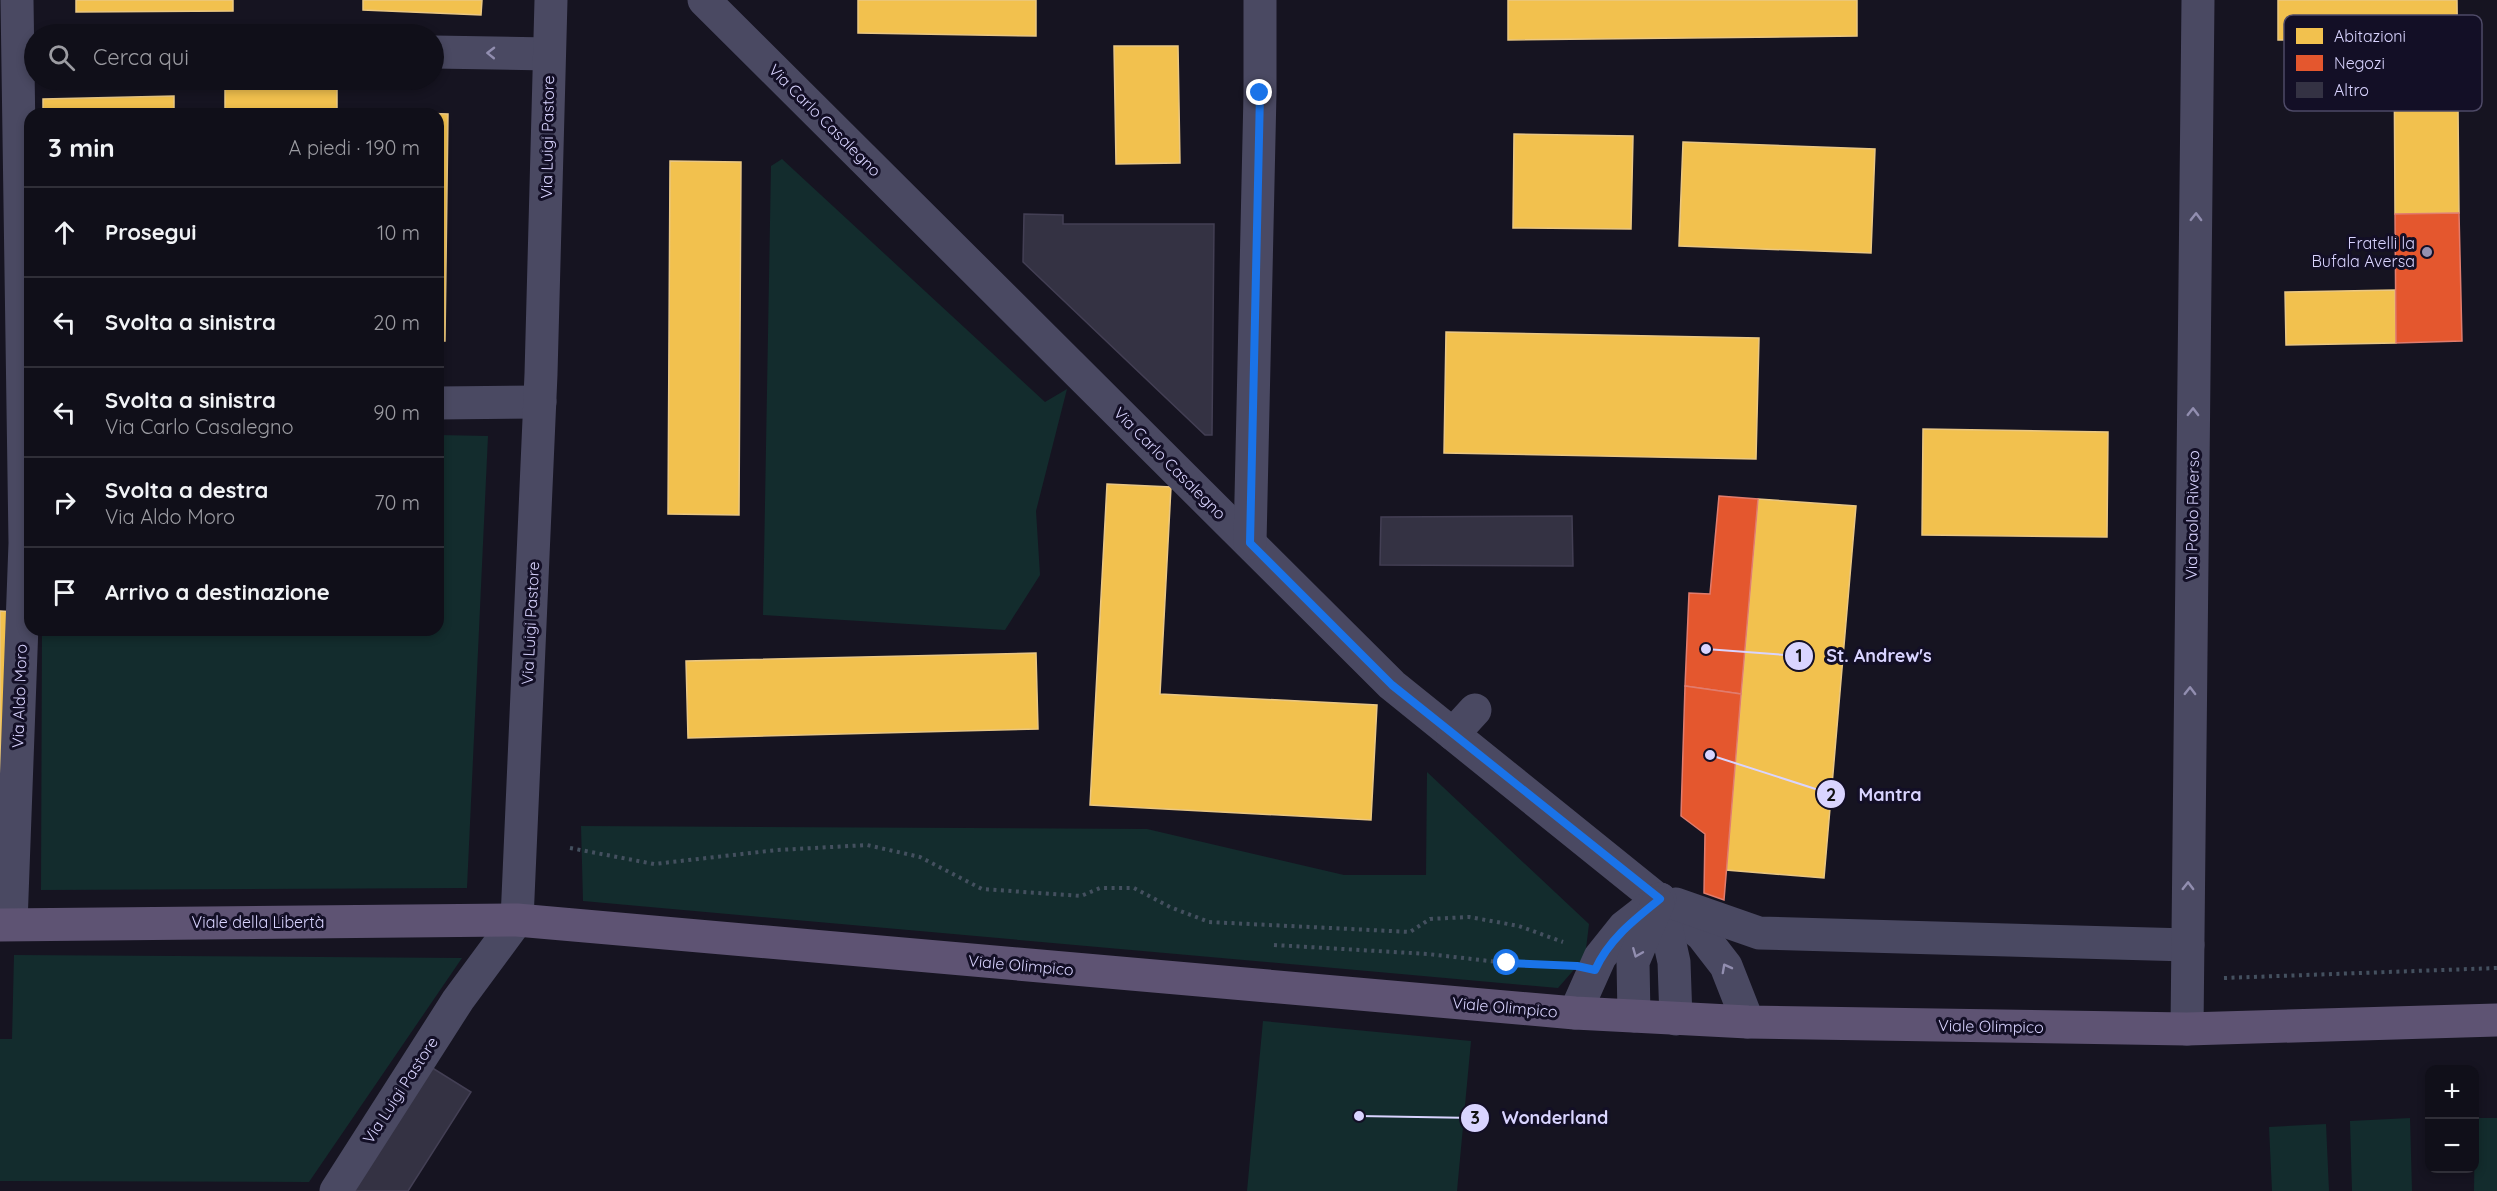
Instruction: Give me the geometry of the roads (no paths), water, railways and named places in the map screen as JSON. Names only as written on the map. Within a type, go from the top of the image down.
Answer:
[{"type":"main road","name":"Viale della Libertà","points":[[6,924],[517,920]]},
{"type":"main road","name":"Viale Olimpico","points":[[517,920],[1575,1013],[1748,1022],[2187,1029],[2497,1020]]},
{"type":"street","name":"Via Aldo Moro","points":[[17,0],[24,298]]},
{"type":"street","name":"Via Luigi Pastore","points":[[336,1191],[458,1000],[517,920],[540,402],[551,0]]},
{"type":"street","name":"Via Carlo Casalegno","points":[[704,0],[1392,685],[1702,935],[1726,966],[1748,1022]]},
{"type":"street","points":[[1250,543],[1260,0]]},
{"type":"street","name":"Via Paolo Riverso","points":[[2187,1029],[2198,0]]},
{"type":"street","points":[[444,52],[549,54]]},
{"type":"street","points":[[444,403],[540,402]]},
{"type":"street","name":"Via Aldo Moro","points":[[6,924],[13,543],[24,436]]},
{"type":"street","points":[[1453,734],[1475,710]]},
{"type":"street","points":[[1660,899],[1759,933],[2188,945]]},
{"type":"street","points":[[1575,1013],[1598,964],[1624,927],[1660,899]]},
{"type":"street","points":[[1634,1016],[1633,962],[1660,899]]},
{"type":"street","points":[[1660,899],[1674,962],[1676,1018]]},
{"type":"place","name":"Fratelli la Bufala Aversa","points":[[2427,252]]},
{"type":"place","name":"St. Andrew's","points":[[1706,649]]},
{"type":"place","name":"Mantra","points":[[1710,755]]},
{"type":"place","name":"Wonderland","points":[[1359,1116]]}]
